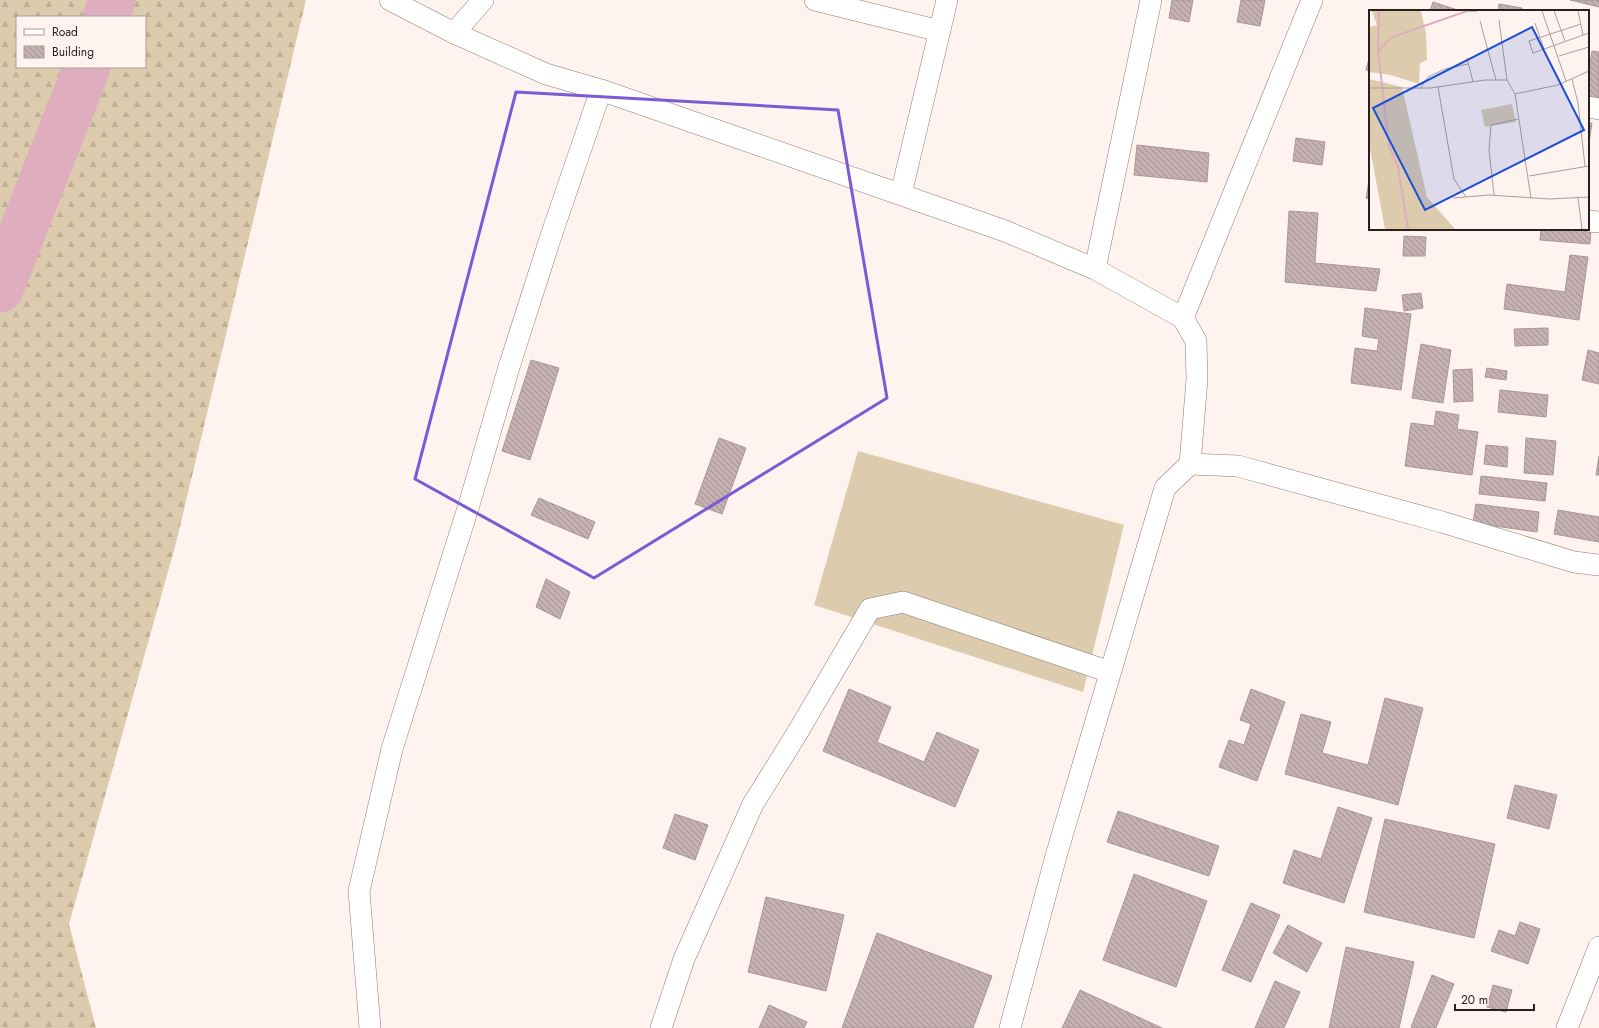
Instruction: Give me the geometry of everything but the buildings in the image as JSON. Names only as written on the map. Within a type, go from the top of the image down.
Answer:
[{"type":"street","points":[[390,0],[454,33],[546,74],[601,90],[1005,230],[1095,269],[1183,318],[1196,342],[1196,378],[1190,464],[1165,488],[1056,856],[1010,1028]]},
{"type":"street","points":[[454,33],[484,0]]},
{"type":"street","points":[[815,0],[940,31]]},
{"type":"street","points":[[901,194],[947,0]]},
{"type":"street","points":[[1095,269],[1151,0]]},
{"type":"street","points":[[1183,318],[1312,0]]},
{"type":"street","points":[[370,1028],[359,891],[392,749],[469,505],[514,352],[551,236],[601,90]]},
{"type":"street","points":[[1589,108],[1599,109]]},
{"type":"street","points":[[1589,221],[1599,222]]},
{"type":"street","points":[[1190,464],[1238,466],[1442,522],[1574,562],[1599,565]]},
{"type":"street","points":[[661,1028],[684,959],[753,804],[796,735],[870,609],[904,602],[1110,672]]},
{"type":"street","points":[[1567,1028],[1599,947]]},
{"type":"highlighted area","points":[[516,92],[838,110],[887,398],[594,578],[415,479]]},
{"type":"green space","points":[[0,0],[306,0],[176,543],[69,924],[96,1028],[0,1028]]},
{"type":"green space","points":[[858,451],[1124,525],[1083,692],[814,605]]},
{"type":"waterway","points":[[106,16],[112,0]]},
{"type":"waterway","points":[[0,289],[87,68]]}]
